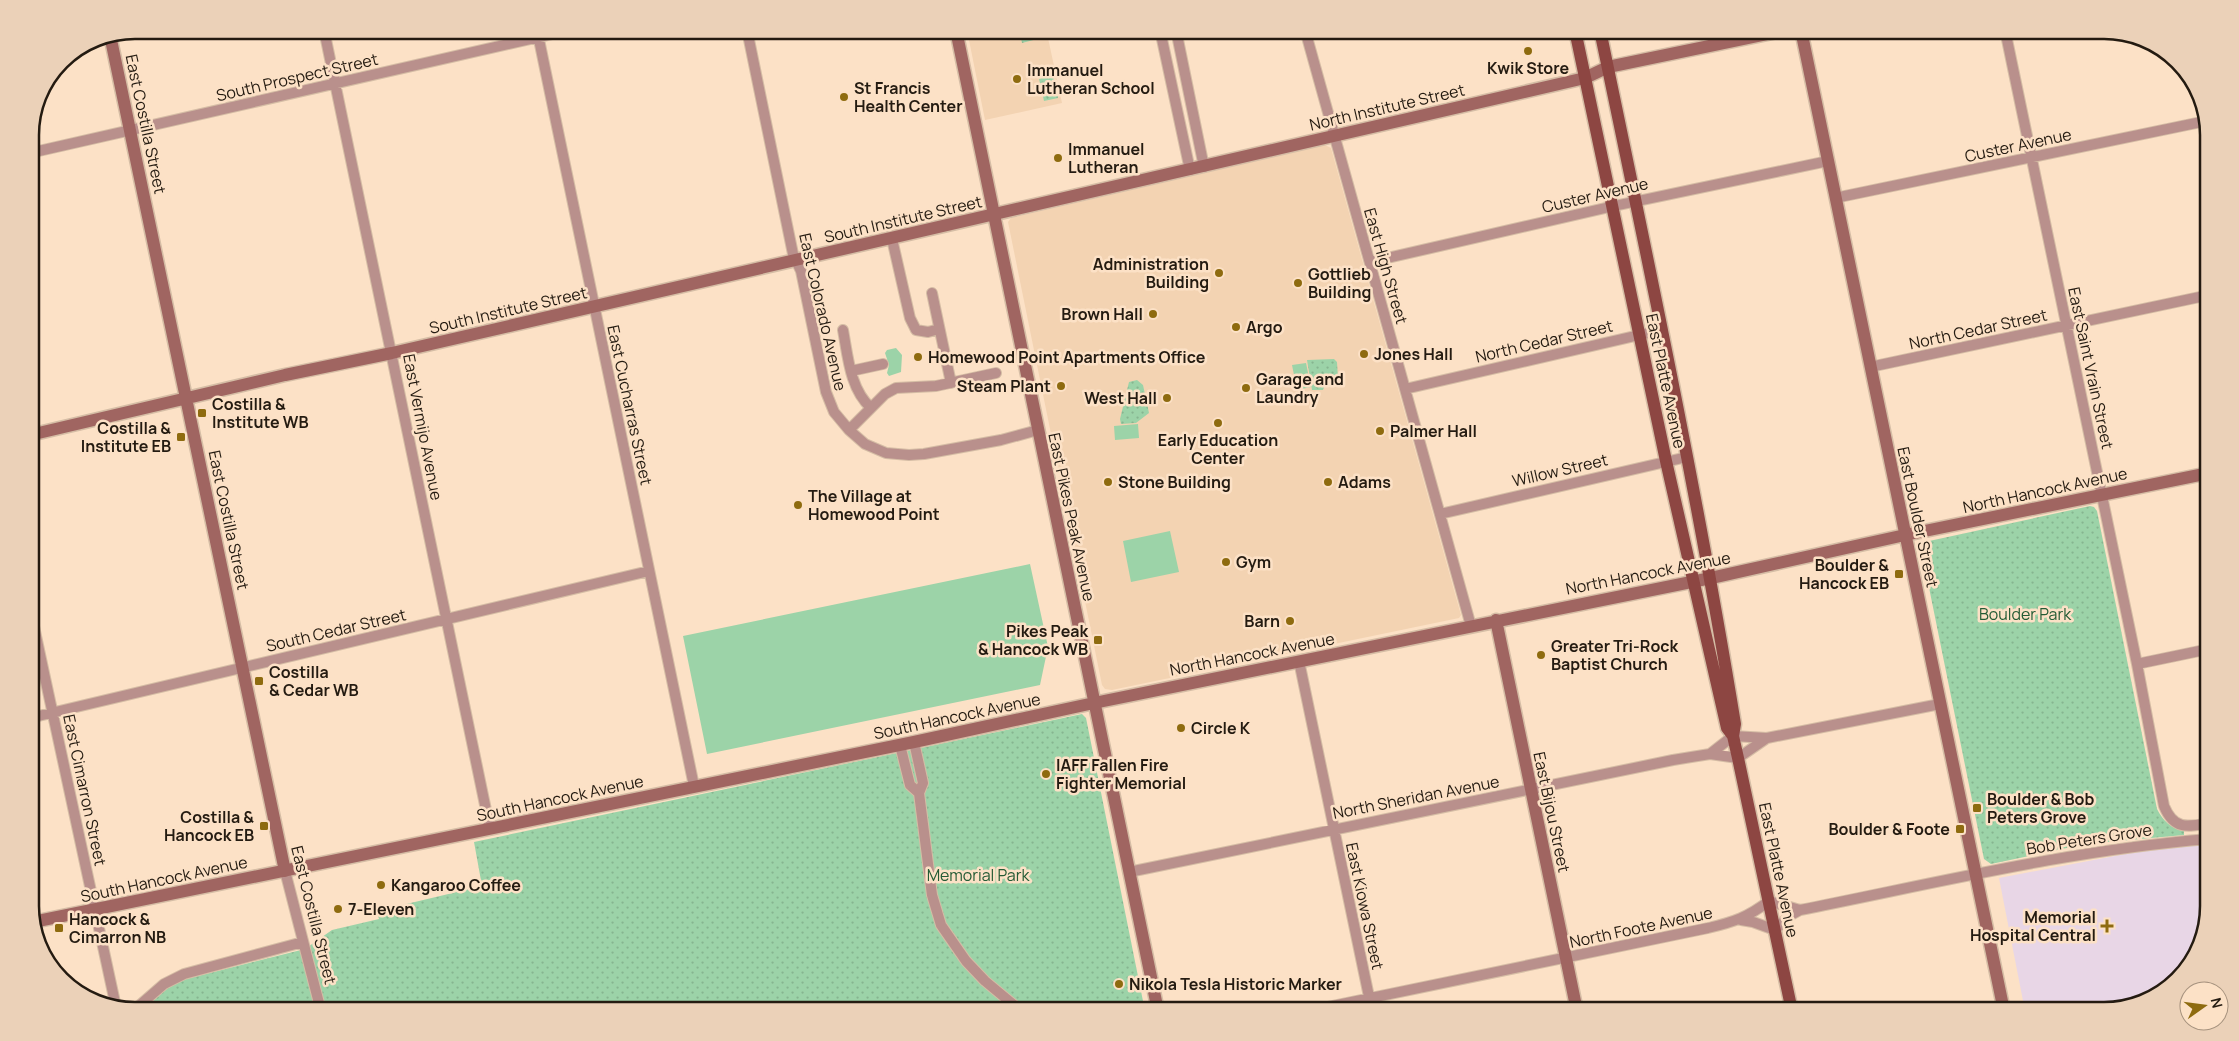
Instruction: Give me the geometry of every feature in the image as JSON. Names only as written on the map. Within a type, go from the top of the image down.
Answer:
[{"type":"main road","name":"East Platte Avenue","points":[[1578,39],[1692,581],[1727,728],[1732,736],[1738,758],[1790,1002]]},
{"type":"main road","name":"East Platte Avenue","points":[[1602,39],[1711,578],[1735,724],[1732,736]]},
{"type":"street","name":"East Vermijo Avenue","points":[[326,39],[490,829]]},
{"type":"street","name":"South Prospect Street","points":[[39,151],[336,84],[518,39]]},
{"type":"street","name":"East Cucharras Street","points":[[539,39],[694,786]]},
{"type":"street","name":"East Colorado Avenue","points":[[749,39],[793,254],[797,260],[826,392],[834,412],[849,430],[865,444],[886,453],[909,455],[939,452],[1038,430]]},
{"type":"street","name":"East Pikes Peak Avenue","points":[[958,39],[1156,1002]]},
{"type":"street","points":[[1162,39],[1190,170]]},
{"type":"street","points":[[1178,39],[1204,166]]},
{"type":"street","name":"East High Street","points":[[1307,39],[1471,626]]},
{"type":"street","name":"North Institute Street","points":[[993,215],[1585,78],[1608,67],[1744,39]]},
{"type":"street","name":"East Boulder Street","points":[[1803,39],[2002,1002]]},
{"type":"street","name":"East Saint Vrain Street","points":[[2007,39],[2137,664],[2164,806],[2168,816],[2178,824],[2191,826],[2200,824]]},
{"type":"street","name":"East Costilla Street","points":[[111,42],[285,871],[319,1002]]},
{"type":"street","name":"Custer Avenue","points":[[1835,198],[2199,122]]},
{"type":"street","name":"Custer Avenue","points":[[1370,262],[1636,201],[1828,161]]},
{"type":"street","name":"South Institute Street","points":[[39,433],[286,374],[392,353],[993,215]]},
{"type":"street","points":[[892,239],[910,318],[916,330],[928,332],[939,329]]},
{"type":"street","points":[[932,293],[951,383]]},
{"type":"street","name":"North Cedar Street","points":[[1870,367],[2200,298]]},
{"type":"street","points":[[843,330],[851,371],[860,395],[871,408]]},
{"type":"street","name":"North Cedar Street","points":[[1405,389],[1661,330]]},
{"type":"street","points":[[851,371],[883,364]]},
{"type":"street","points":[[849,430],[885,394],[896,388],[936,386],[996,373]]},
{"type":"street","name":"Willow Street","points":[[1440,514],[1687,457]]},
{"type":"street","name":"North Hancock Avenue","points":[[1094,703],[1496,620],[1711,578],[1905,535],[2200,475]]},
{"type":"street","name":"South Cedar Street","points":[[39,716],[650,571]]},
{"type":"street","name":"East Bijou Street","points":[[1496,620],[1574,1002]]},
{"type":"street","name":"East Cimarron Street","points":[[39,649],[114,1000]]},
{"type":"street","points":[[2137,664],[2200,651]]},
{"type":"street","name":"East Kiowa Street","points":[[1299,661],[1370,1002]]},
{"type":"street","name":"South Hancock Avenue","points":[[40,921],[900,745],[1094,703]]},
{"type":"street","points":[[1732,736],[1768,738],[1940,704]]},
{"type":"street","name":"North Sheridan Avenue","points":[[1710,754],[1732,736]]},
{"type":"street","points":[[1738,758],[1768,738]]},
{"type":"street","points":[[914,742],[923,783],[918,793],[933,900],[941,924],[966,961],[985,981],[1010,1002]]},
{"type":"street","points":[[900,745],[910,785],[918,793]]},
{"type":"street","name":"North Sheridan Avenue","points":[[1129,872],[1710,754],[1738,758]]},
{"type":"street","name":"Bob Peters Grove","points":[[1975,874],[2088,852],[2200,840]]},
{"type":"street","points":[[1739,920],[1753,922],[1775,930],[1789,916],[1800,910],[1975,874]]},
{"type":"street","points":[[1769,901],[1800,910]]},
{"type":"street","name":"North Foote Avenue","points":[[1354,1002],[1739,920],[1751,915],[1769,901]]},
{"type":"street","points":[[143,1002],[164,984],[184,974],[303,942]]},
{"type":"shaded area","name":"Immanuel Lutheran School","points":[[969,39],[1048,39],[1062,103],[985,120]]},
{"type":"shaded area","points":[[1325,145],[1331,148],[1461,615],[1459,618],[1112,690],[1105,689],[1102,685],[1008,222],[1011,218]]},
{"type":"shaded area","name":"Memorial Hospital Central","points":[[2200,845],[2200,912],[2193,943],[2184,959],[2157,986],[2129,999],[2104,1002],[2023,1002],[1999,878],[2136,852]]},
{"type":"green space","points":[[1021,39],[1037,39],[1022,43]]},
{"type":"green space","points":[[1053,76],[1058,98],[1044,101],[1039,79]]},
{"type":"green space","points":[[896,348],[902,355],[901,372],[889,376],[887,373],[889,365],[885,353],[887,350]]},
{"type":"green space","points":[[1334,359],[1337,362],[1338,379],[1326,383],[1323,390],[1312,390],[1307,360]]},
{"type":"green space","points":[[1306,363],[1311,387],[1297,390],[1292,365]]},
{"type":"green space","points":[[1137,380],[1143,385],[1149,413],[1136,423],[1121,424],[1120,419],[1129,382]]},
{"type":"green space","points":[[1138,424],[1139,438],[1115,440],[1114,426]]},
{"type":"green space","name":"Boulder Park","points":[[2090,506],[2094,507],[2097,511],[2157,809],[2168,823],[2184,831],[2184,835],[2086,844],[1991,864],[1984,859],[1920,543]]},
{"type":"green space","points":[[1170,531],[1179,572],[1131,582],[1123,541]]},
{"type":"green space","points":[[1030,564],[1048,647],[1040,685],[707,754],[683,636]]},
{"type":"green space","name":"Memorial Park","points":[[1082,714],[1086,718],[1143,1002],[150,1002],[162,991],[182,980],[305,949],[332,930],[379,919],[377,911],[482,886],[474,842]]},
{"type":"place","name":"Kwik Store","points":[[1528,51]]},
{"type":"place","name":"Immanuel Lutheran School","points":[[1017,79]]},
{"type":"place","name":"St Francis Health Center","points":[[844,97]]},
{"type":"place","name":"Immanuel Lutheran","points":[[1058,158]]},
{"type":"place","name":"Administration Building","points":[[1219,273]]},
{"type":"place","name":"Gottlieb Building","points":[[1298,283]]},
{"type":"place","name":"Brown Hall","points":[[1153,314]]},
{"type":"place","name":"Argo","points":[[1236,327]]},
{"type":"place","name":"Jones Hall","points":[[1364,354]]},
{"type":"place","name":"Homewood Point Apartments Office","points":[[918,357]]},
{"type":"place","name":"Steam Plant","points":[[1061,386]]},
{"type":"place","name":"Garage and Laundry","points":[[1246,388]]},
{"type":"place","name":"West Hall","points":[[1167,398]]},
{"type":"place","name":"Costilla & Institute WB","points":[[202,413]]},
{"type":"place","name":"Early Education Center","points":[[1218,423]]},
{"type":"place","name":"Palmer Hall","points":[[1380,431]]},
{"type":"place","name":"Costilla & Institute EB","points":[[181,437]]},
{"type":"place","name":"Stone Building","points":[[1108,482]]},
{"type":"place","name":"Adams","points":[[1328,482]]},
{"type":"place","name":"The Village at Homewood Point","points":[[798,505]]},
{"type":"place","name":"Gym","points":[[1226,562]]},
{"type":"place","name":"Boulder & Hancock EB","points":[[1899,574]]},
{"type":"place","name":"Barn","points":[[1290,621]]},
{"type":"place","name":"Pikes Peak & Hancock WB","points":[[1098,640]]},
{"type":"place","name":"Greater Tri-Rock Baptist Church","points":[[1541,655]]},
{"type":"place","name":"Costilla & Cedar WB","points":[[259,681]]},
{"type":"place","name":"Circle K","points":[[1181,728]]},
{"type":"place","name":"IAFF Fallen Fire Fighter Memorial","points":[[1046,774]]},
{"type":"place","name":"Boulder & Bob Peters Grove","points":[[1977,808]]},
{"type":"place","name":"Costilla & Hancock EB","points":[[264,826]]},
{"type":"place","name":"Boulder & Foote","points":[[1960,829]]},
{"type":"place","name":"Kangaroo Coffee","points":[[381,885]]},
{"type":"place","name":"7-Eleven","points":[[338,909]]},
{"type":"place","name":"Memorial Hospital Central","points":[[2107,926]]},
{"type":"place","name":"Hancock & Cimarron NB","points":[[59,928]]},
{"type":"place","name":"Nikola Tesla Historic Marker","points":[[1119,984]]}]
